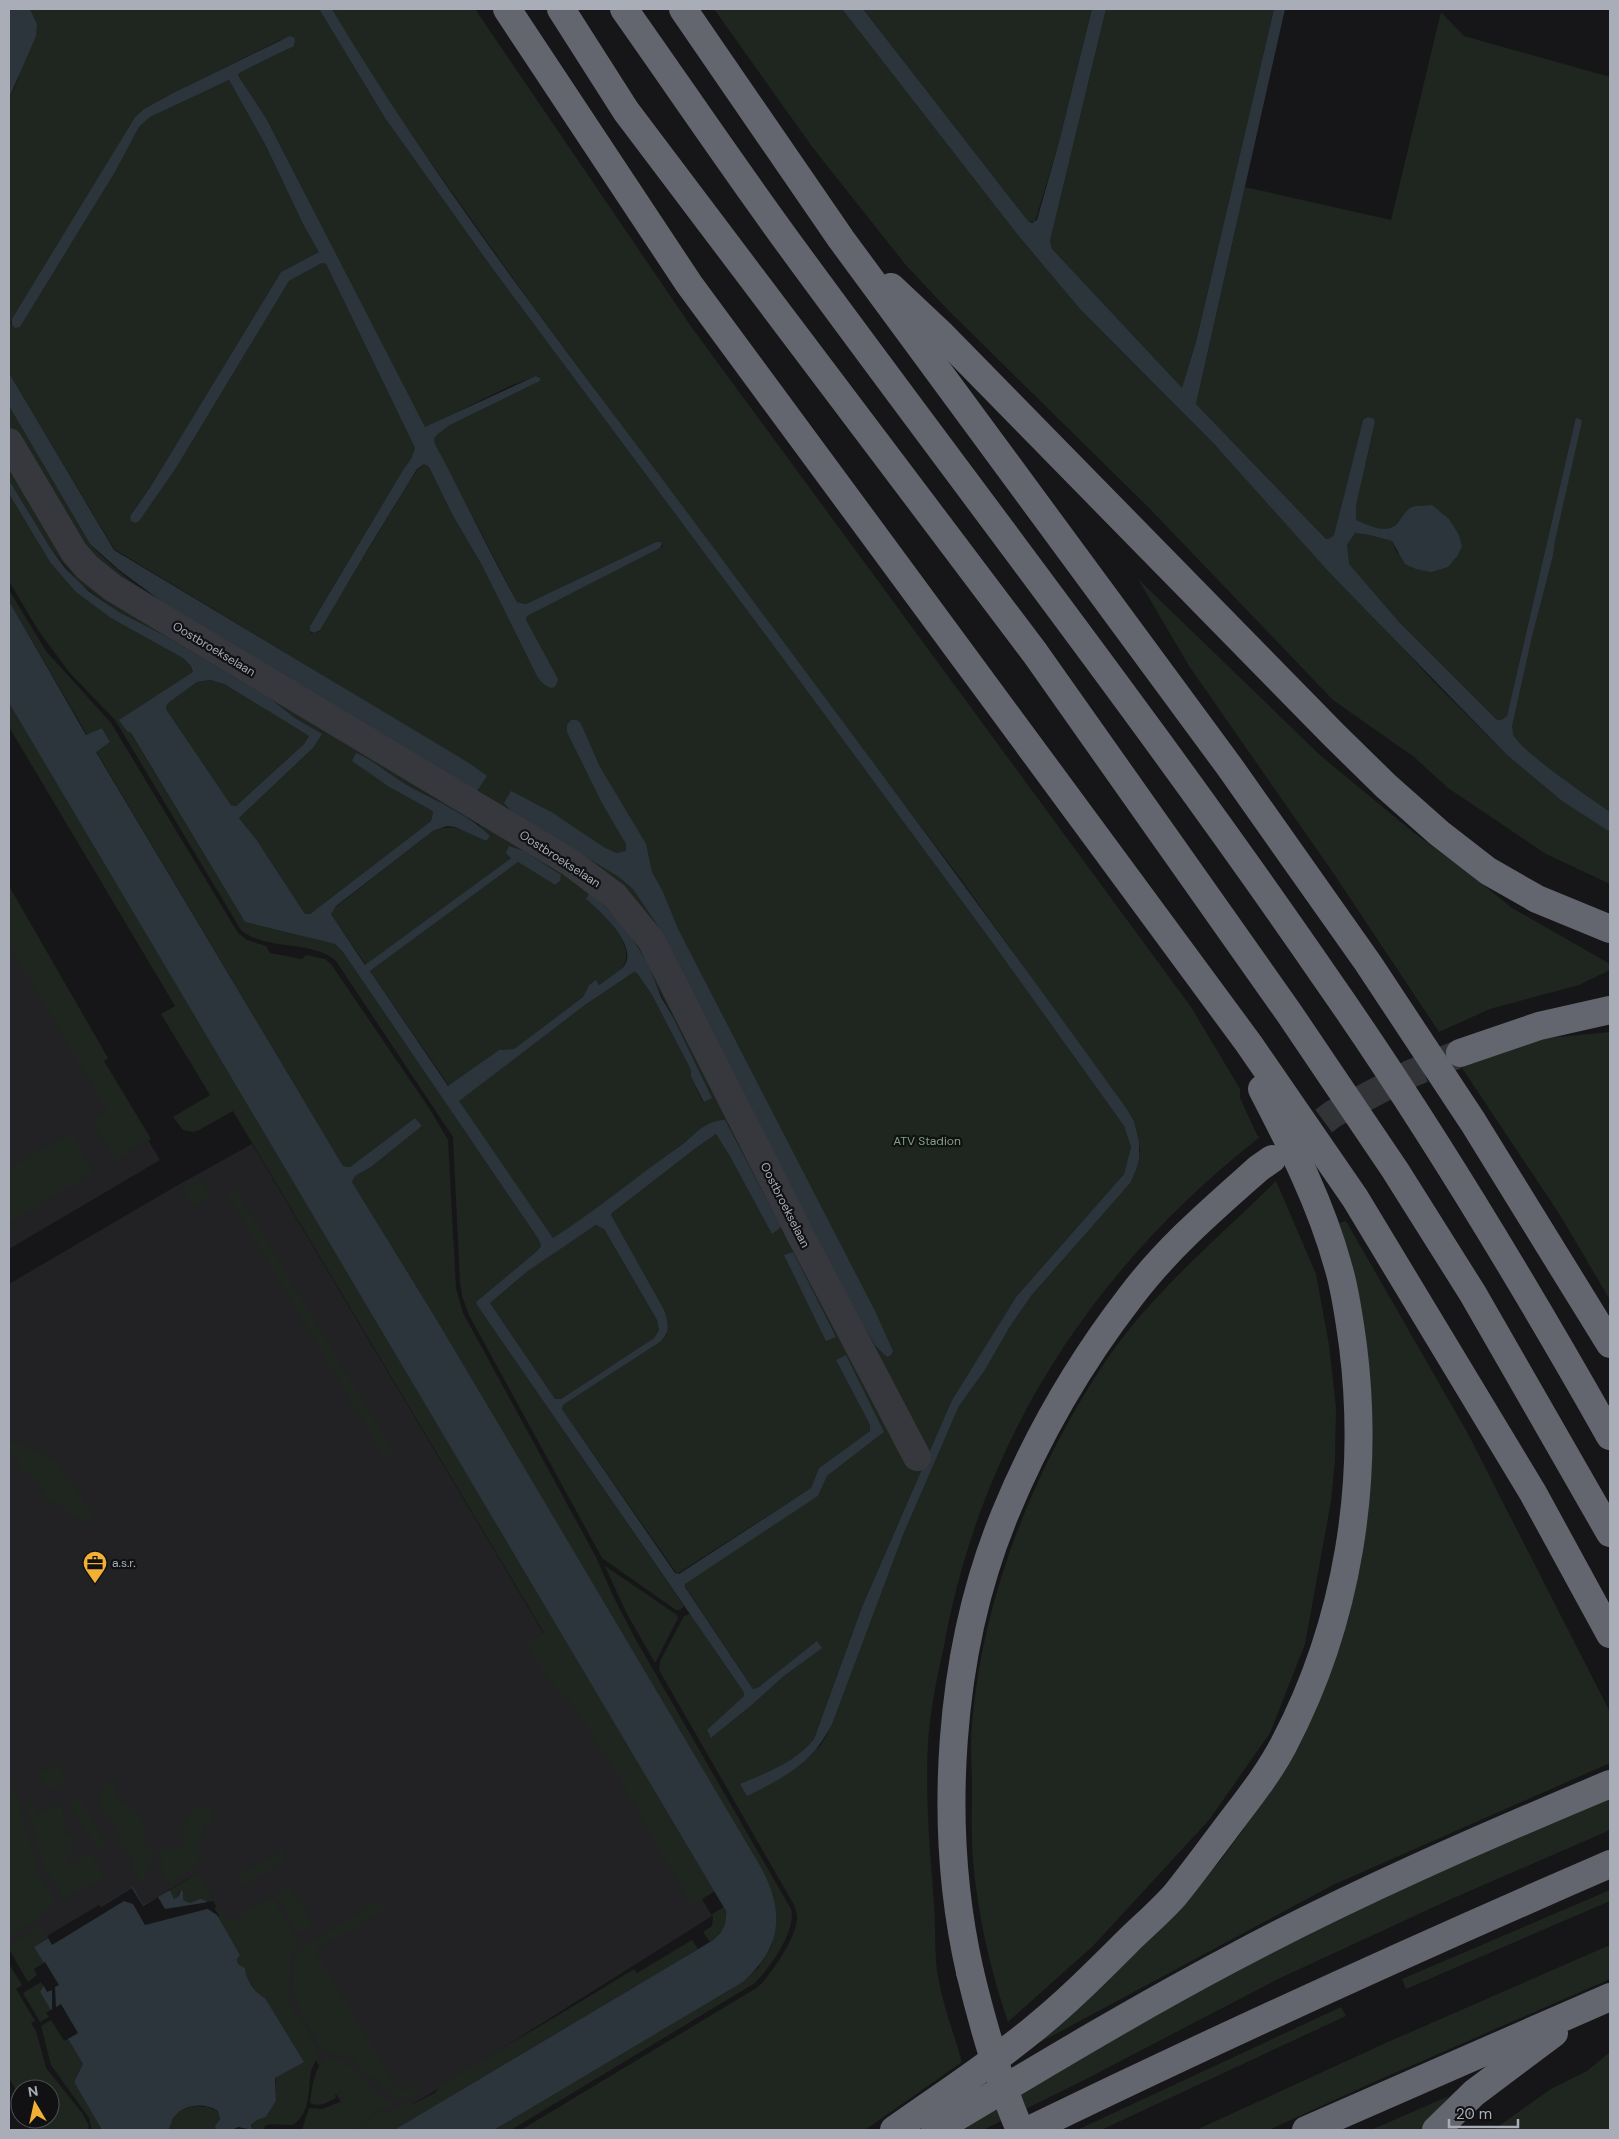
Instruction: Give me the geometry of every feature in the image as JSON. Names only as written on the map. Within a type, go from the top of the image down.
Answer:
[{"type":"highway","points":[[507,9],[689,284],[1222,1010],[1249,1044],[1355,1198],[1533,1493],[1610,1634]]},
{"type":"highway","points":[[561,9],[626,111],[1035,653],[1290,1013],[1395,1170],[1468,1286],[1610,1533]]},
{"type":"highway","points":[[624,9],[786,240],[1184,777],[1332,986],[1440,1151],[1565,1356],[1610,1436]]},
{"type":"highway","points":[[683,9],[841,239],[1229,766],[1368,963],[1473,1122],[1610,1344]]},
{"type":"highway","points":[[841,239],[942,335],[1386,786],[1439,833],[1488,871],[1537,899],[1610,929]]},
{"type":"highway","points":[[894,2130],[1029,2033],[1082,1988],[1174,1896],[1251,1796],[1283,1746],[1307,1696],[1327,1642],[1340,1598],[1354,1524],[1359,1466],[1358,1386],[1349,1320],[1339,1268],[1304,1170],[1222,1010]]},
{"type":"highway","points":[[1460,1053],[1539,1026],[1610,1010]]},
{"type":"highway","points":[[1020,2130],[1006,2097],[986,2035],[962,1939],[955,1888],[952,1780],[958,1700],[971,1624],[1004,1515],[1032,1455],[1066,1390],[1132,1295],[1182,1238],[1259,1168],[1272,1159]]},
{"type":"highway","points":[[935,2130],[1062,2053],[1229,1959],[1374,1887],[1610,1784]]},
{"type":"highway","points":[[1029,2130],[1196,2050],[1413,1950],[1610,1864]]},
{"type":"highway","points":[[1306,2130],[1600,2001]]},
{"type":"highway","points":[[1436,2130],[1474,2093],[1600,2001]]},
{"type":"street","name":"Oostbroekselaan","points":[[9,442],[74,552],[113,588],[482,809],[571,864],[615,896],[651,940],[800,1234],[917,1457]]},
{"type":"shaded area","points":[[9,9],[30,9],[37,24],[36,36],[9,98]]},
{"type":"shaded area","points":[[319,9],[332,9],[410,133],[494,253],[956,874],[1134,1121],[1139,1142],[1139,1159],[1130,1183],[1031,1296],[1009,1328],[985,1370],[959,1406],[903,1535],[832,1724],[824,1738],[816,1749],[796,1768],[747,1796],[740,1784],[790,1760],[814,1739],[862,1607],[952,1400],[1016,1297],[1124,1174],[1131,1147],[1124,1126],[989,938],[492,268],[385,118]]},
{"type":"shaded area","points":[[842,9],[863,9],[1028,221],[1032,223],[1037,220],[1059,142],[1092,9],[1106,9],[1050,241],[1052,249],[1182,388],[1196,342],[1274,9],[1285,9],[1196,404],[1326,539],[1334,535],[1363,420],[1368,417],[1374,419],[1375,422],[1356,506],[1356,520],[1379,528],[1390,528],[1395,526],[1406,511],[1412,507],[1432,505],[1449,519],[1459,535],[1462,546],[1458,555],[1448,567],[1431,572],[1416,569],[1405,564],[1392,541],[1355,533],[1347,545],[1349,564],[1399,622],[1497,720],[1507,716],[1575,421],[1576,418],[1582,421],[1553,556],[1532,637],[1512,727],[1513,734],[1518,742],[1529,752],[1610,812],[1610,832],[1562,801],[1507,755],[1329,572],[1215,445],[1080,309],[1017,234]]},
{"type":"shaded area","points":[[290,36],[295,38],[294,46],[245,70],[238,74],[239,77],[266,118],[425,427],[536,376],[540,378],[540,381],[450,425],[434,439],[517,602],[526,604],[656,542],[661,542],[662,544],[660,548],[527,616],[526,620],[558,679],[552,688],[542,683],[537,676],[483,567],[452,514],[429,467],[424,464],[417,469],[320,630],[314,633],[310,631],[310,626],[411,459],[415,448],[326,264],[322,263],[289,281],[176,468],[140,520],[136,523],[131,521],[130,516],[151,486],[281,272],[319,252],[303,224],[266,146],[229,80],[150,117],[139,127],[115,172],[20,327],[15,328],[12,325],[12,319],[135,117],[144,109],[173,93]]},
{"type":"shaded area","points":[[9,373],[114,550],[469,763],[487,776],[477,791],[161,601],[119,570],[90,544],[9,406]]},
{"type":"shaded area","points":[[9,480],[51,549],[65,568],[88,591],[119,612],[162,634],[271,699],[295,718],[322,734],[313,748],[239,818],[256,839],[305,914],[310,914],[431,821],[433,812],[391,788],[352,761],[356,753],[374,762],[402,782],[459,813],[490,836],[486,841],[455,827],[447,826],[433,831],[336,906],[331,914],[365,965],[511,858],[506,853],[509,846],[524,851],[561,875],[560,881],[555,885],[518,862],[370,971],[448,1086],[499,1050],[514,1049],[583,997],[589,985],[596,980],[599,985],[621,969],[627,961],[627,952],[617,931],[586,899],[590,892],[624,925],[648,964],[661,997],[674,1019],[712,1098],[704,1102],[691,1077],[691,1070],[652,995],[637,973],[634,972],[585,1005],[459,1101],[553,1238],[683,1144],[703,1127],[722,1120],[725,1120],[781,1227],[772,1234],[716,1134],[611,1215],[664,1310],[667,1323],[666,1335],[660,1342],[563,1405],[562,1409],[675,1573],[679,1574],[811,1488],[819,1468],[870,1431],[870,1425],[836,1360],[846,1355],[884,1432],[827,1476],[818,1496],[685,1584],[685,1587],[753,1689],[759,1687],[817,1641],[822,1648],[784,1676],[711,1738],[707,1730],[744,1696],[743,1691],[477,1305],[476,1302],[537,1251],[541,1246],[539,1240],[343,952],[335,944],[245,922],[131,733],[127,731],[119,720],[193,672],[191,666],[183,658],[111,618],[76,592],[50,562],[9,494]],"holes":[[[210,680],[224,684],[309,736],[304,744],[236,806],[231,805],[166,709],[167,704],[197,682]],[[596,1225],[604,1229],[657,1320],[659,1330],[654,1338],[561,1399],[555,1399],[490,1303],[528,1271]]]},
{"type":"shaded area","points":[[9,601],[86,735],[102,728],[110,742],[96,752],[343,1166],[350,1167],[415,1118],[422,1126],[371,1167],[355,1176],[352,1182],[435,1317],[759,1864],[773,1897],[776,1927],[772,1941],[766,1955],[743,1982],[494,2130],[394,2130],[710,1942],[723,1929],[726,1921],[726,1911],[9,703]]},
{"type":"shaded area","points":[[571,720],[577,720],[581,724],[600,767],[646,844],[652,872],[663,892],[678,929],[875,1311],[893,1351],[887,1357],[875,1345],[861,1321],[719,1048],[660,929],[633,889],[619,877],[512,812],[504,803],[511,791],[553,813],[605,848],[617,853],[626,851],[626,844],[602,803],[567,732],[567,725]]},
{"type":"shaded area","points":[[9,909],[160,1160],[9,1249]]},
{"type":"shaded area","points":[[252,1144],[712,1916],[425,2097],[365,2130],[358,2130],[316,2061],[224,1921],[198,1873],[143,1905],[132,1888],[34,1947],[9,1945],[9,1284]]},
{"type":"shaded area","points":[[793,1252],[836,1337],[826,1341],[784,1255]]},
{"type":"shaded area","points":[[133,1887],[143,1905],[170,1890],[174,1899],[178,1897],[181,1890],[183,1892],[183,1900],[190,1903],[200,1899],[206,1901],[208,1909],[217,1915],[240,1955],[237,1960],[238,1964],[245,1968],[251,1985],[265,1998],[304,2062],[275,2078],[276,2101],[266,2117],[257,2120],[251,2125],[253,2130],[238,2127],[232,2130],[216,2130],[215,2126],[220,2119],[218,2111],[213,2108],[195,2106],[179,2112],[173,2118],[168,2130],[102,2130],[74,2082],[83,2064],[40,1992],[50,1973],[34,1947]]},
{"type":"green space","name":"ATV Stadion","points":[[30,9],[319,9],[385,118],[492,268],[989,938],[1124,1126],[1131,1147],[1124,1174],[1016,1297],[952,1400],[862,1607],[814,1739],[790,1760],[771,1771],[741,1784],[747,1796],[820,1746],[827,1735],[903,1535],[959,1406],[985,1370],[1009,1328],[1031,1296],[1079,1241],[1136,1170],[1140,1150],[1134,1121],[960,878],[530,302],[376,82],[332,9],[475,9],[690,325],[1191,1007],[1240,1089],[1240,1098],[1257,1135],[1260,1137],[1200,1188],[1146,1242],[1097,1300],[1054,1362],[1017,1427],[986,1497],[962,1569],[936,1682],[930,1718],[927,1763],[938,1977],[962,2062],[865,2130],[521,2130],[758,1987],[770,1974],[789,1944],[796,1925],[797,1915],[794,1905],[659,1670],[660,1661],[684,1616],[690,1614],[743,1691],[744,1696],[711,1738],[784,1676],[821,1648],[817,1642],[759,1687],[753,1689],[685,1586],[687,1582],[818,1496],[827,1476],[884,1432],[836,1360],[870,1425],[870,1431],[819,1468],[811,1488],[677,1574],[562,1409],[563,1405],[660,1342],[667,1335],[611,1216],[612,1213],[716,1134],[731,1158],[725,1120],[705,1125],[581,1220],[553,1238],[458,1101],[585,1005],[634,972],[637,973],[652,995],[691,1070],[691,1077],[703,1102],[711,1097],[674,1019],[624,925],[586,899],[609,921],[623,941],[626,960],[621,969],[599,985],[596,981],[589,985],[583,997],[514,1049],[499,1050],[449,1086],[370,971],[518,862],[555,885],[560,881],[512,857],[366,965],[331,914],[333,909],[433,831],[442,828],[461,829],[486,841],[479,825],[402,782],[358,754],[391,788],[433,812],[431,821],[310,914],[305,914],[256,839],[239,818],[313,748],[321,734],[295,718],[271,699],[162,634],[119,612],[80,584],[51,549],[9,480],[9,455],[62,544],[128,590],[78,543],[9,426],[9,406],[90,544],[116,569],[145,591],[211,629],[245,646],[347,690],[114,549],[9,373],[9,98],[15,87],[37,24]],"holes":[[[280,40],[288,49],[245,70],[238,74],[239,77],[266,118],[425,428],[510,386],[538,376],[540,378],[540,381],[450,425],[434,439],[517,602],[526,604],[656,542],[661,542],[663,546],[527,616],[526,620],[483,567],[452,514],[429,467],[424,464],[418,469],[408,484],[318,632],[311,633],[310,626],[411,459],[415,448],[326,264],[322,263],[289,281],[176,468],[140,520],[130,518],[281,272],[319,252],[303,224],[266,146],[229,80],[150,117],[139,127],[115,172],[20,327],[12,325],[11,322],[135,117],[144,109],[173,93]]]},
{"type":"green space","points":[[714,9],[842,9],[1017,234],[1080,309],[1215,445],[1434,682],[1507,755],[1562,801],[1610,832],[1610,884],[1546,854],[1448,788],[1414,757],[1333,700],[1149,508],[947,309],[905,264],[813,148]]},
{"type":"green space","points":[[863,9],[1092,9],[1059,142],[1035,222],[1028,221]]},
{"type":"green space","points":[[1106,9],[1274,9],[1196,342],[1182,389],[1052,250],[1050,241]]},
{"type":"green space","points":[[1441,12],[1464,36],[1610,77],[1610,812],[1529,752],[1518,742],[1513,734],[1512,727],[1532,637],[1553,556],[1580,419],[1575,421],[1507,716],[1497,720],[1399,622],[1348,564],[1347,545],[1355,533],[1392,541],[1397,553],[1459,535],[1441,512],[1404,514],[1393,526],[1382,529],[1370,527],[1356,521],[1356,506],[1375,423],[1374,419],[1363,420],[1334,535],[1326,539],[1196,404],[1245,187],[1391,220]]},
{"type":"green space","points":[[9,494],[50,562],[151,639],[183,658],[191,666],[193,672],[130,732],[245,922],[335,944],[343,952],[539,1240],[541,1246],[537,1251],[476,1302],[477,1305],[684,1606],[680,1610],[676,1610],[602,1558],[469,1315],[462,1296],[460,1283],[453,1137],[336,961],[326,954],[314,950],[263,941],[241,930],[115,720],[69,672],[38,630],[9,581]]},
{"type":"green space","points":[[1138,579],[1321,756],[1413,832],[1464,869],[1512,908],[1610,964],[1610,970],[1579,985],[1490,1009],[1439,1032],[1334,874],[1189,666]]},
{"type":"green space","points":[[9,590],[46,651],[111,723],[238,933],[247,940],[266,946],[270,953],[302,959],[306,955],[325,959],[331,964],[429,1108],[448,1140],[456,1288],[463,1313],[596,1557],[614,1598],[636,1640],[791,1909],[790,1927],[781,1949],[755,1983],[511,2130],[494,2130],[743,1982],[758,1968],[772,1944],[697,1762],[435,1317],[352,1182],[355,1176],[371,1167],[422,1126],[415,1118],[350,1167],[343,1166],[96,751],[110,742],[102,728],[87,735],[9,601]]},
{"type":"green space","points":[[210,680],[224,684],[309,736],[304,744],[236,806],[231,805],[166,709],[167,704],[197,682]]},
{"type":"green space","points":[[9,703],[715,1891],[691,1906],[616,1772],[570,1701],[559,1692],[542,1670],[526,1644],[544,1633],[233,1111],[193,1132],[183,1130],[173,1117],[210,1095],[161,1014],[175,1006],[9,727]]},
{"type":"green space","points":[[9,886],[108,1058],[104,1061],[151,1139],[114,1161],[91,1119],[107,1110],[9,945]]},
{"type":"green space","points":[[1610,1032],[1610,1300],[1560,1215],[1460,1065],[1536,1039]]},
{"type":"green space","points":[[70,1132],[94,1172],[9,1223],[9,1168]]},
{"type":"green space","points":[[195,1178],[203,1183],[210,1196],[192,1207],[184,1194],[183,1187],[187,1180]]},
{"type":"green space","points":[[1276,1181],[1316,1274],[1329,1345],[1336,1407],[1335,1460],[1331,1501],[1305,1644],[1270,1733],[1209,1820],[1093,1946],[1008,2022],[990,1962],[982,1922],[975,1882],[972,1833],[972,1723],[978,1675],[1001,1579],[1017,1533],[1057,1443],[1107,1359],[1125,1334],[1165,1288]]},
{"type":"green space","points":[[236,1189],[394,1453],[385,1458],[227,1194]]},
{"type":"green space","points":[[1346,1221],[1467,1432],[1610,1712],[1610,1763],[1333,1885],[1037,2044],[1157,1932],[1221,1860],[1275,1786],[1294,1752],[1360,1560],[1369,1496],[1336,1224]]},
{"type":"green space","points":[[598,1225],[604,1229],[657,1320],[659,1330],[654,1338],[561,1399],[555,1399],[490,1303],[528,1271]]},
{"type":"green space","points":[[9,1440],[53,1458],[94,1514],[88,1525],[40,1495],[44,1489],[19,1467],[20,1462],[9,1456]]},
{"type":"green space","points":[[605,1566],[677,1615],[678,1618],[655,1663],[626,1612]]},
{"type":"green space","points":[[55,1763],[58,1764],[67,1778],[64,1782],[48,1789],[38,1774]]},
{"type":"green space","points":[[103,1781],[116,1783],[116,1797],[136,1811],[142,1820],[145,1844],[155,1856],[142,1884],[132,1866],[129,1854],[118,1846],[118,1834],[114,1824],[98,1808]]},
{"type":"green space","points":[[15,1787],[37,1869],[57,1903],[40,1914],[42,1917],[9,1937],[9,1791]]},
{"type":"green space","points":[[1610,1792],[1610,1830],[1449,1900],[1278,1979],[1088,2078],[983,2130],[953,2130],[1304,1930]]},
{"type":"green space","points":[[25,1794],[38,1815],[59,1802],[62,1806],[67,1836],[74,1836],[76,1839],[71,1842],[73,1852],[65,1858],[70,1865],[91,1853],[105,1876],[64,1900],[43,1866]]},
{"type":"green space","points":[[80,1799],[106,1843],[97,1849],[70,1805]]},
{"type":"green space","points":[[194,1808],[213,1808],[215,1822],[206,1824],[199,1845],[200,1865],[178,1877],[172,1885],[162,1876],[160,1848],[177,1849],[184,1841],[182,1827]]},
{"type":"green space","points":[[282,1850],[288,1859],[242,1886],[237,1876]]},
{"type":"green space","points":[[198,1873],[214,1901],[198,1900],[190,1903],[183,1900],[183,1892],[179,1891],[178,1897],[174,1899],[170,1890]]},
{"type":"green space","points":[[290,1886],[313,1924],[298,1933],[275,1895]]},
{"type":"green space","points":[[1610,1890],[1610,1901],[1406,1989],[1402,1979]]},
{"type":"green space","points":[[272,1897],[299,1944],[290,1960],[288,1997],[291,2007],[304,2024],[319,2053],[311,2071],[306,2108],[298,2121],[292,2125],[270,2124],[265,2126],[264,2130],[253,2130],[252,2125],[257,2120],[266,2117],[276,2101],[275,2015],[265,1998],[257,1993],[247,1979],[245,1969],[238,1964],[237,1960],[240,1955],[214,1908],[218,1907],[227,1922]]},
{"type":"green space","points":[[379,1900],[386,1909],[315,1951],[399,2092],[418,2082],[420,2091],[408,2098],[393,2095],[360,2068],[354,2058],[322,2050],[300,2011],[292,1991],[295,1957],[299,1950]]},
{"type":"green space","points":[[724,1907],[726,1923],[722,1931],[710,1942],[703,1932],[712,1926],[712,1914]]},
{"type":"green space","points":[[40,1926],[48,1938],[34,1947],[44,1963],[34,1969],[37,1975],[28,1982],[9,1949],[9,1945]]},
{"type":"green space","points":[[692,1940],[698,1949],[394,2130],[360,2130],[377,2113],[392,2111],[400,2105],[413,2104],[435,2093],[441,2085],[634,1969],[637,1973]]},
{"type":"green space","points":[[1610,1945],[1610,1979],[1269,2130],[1196,2130],[1388,2042]]},
{"type":"green space","points":[[9,1964],[22,1985],[16,1989],[35,2021],[31,2023],[36,2031],[46,2068],[55,2079],[10,2080]]},
{"type":"green space","points":[[41,1982],[43,1986],[40,1992],[51,2010],[46,2013],[49,2017],[40,2022],[23,1993]]},
{"type":"green space","points":[[1341,2007],[1346,2016],[1101,2130],[1077,2130]]},
{"type":"green space","points":[[51,2020],[64,2041],[68,2039],[83,2064],[74,2082],[102,2130],[92,2130],[89,2118],[51,2065],[41,2026]]},
{"type":"green space","points":[[1610,2052],[1610,2130],[1493,2130],[1551,2089],[1587,2071]]},
{"type":"green space","points":[[329,2057],[340,2060],[349,2066],[380,2095],[388,2101],[397,2104],[376,2110],[362,2126],[354,2130],[303,2130],[309,2108],[322,2109],[345,2100],[340,2091],[335,2095],[336,2098],[327,2103],[317,2105],[310,2103],[317,2071],[324,2060]]},
{"type":"green space","points":[[60,2085],[83,2114],[89,2126],[88,2130],[40,2130],[60,2129]]},
{"type":"green space","points":[[1449,2096],[1422,2130],[1371,2130]]},
{"type":"green space","points":[[195,2106],[207,2107],[218,2111],[220,2119],[215,2126],[221,2130],[168,2130],[172,2120],[179,2111]]},
{"type":"pier","points":[[132,1888],[143,1906],[158,1897],[165,1909],[209,1902],[211,1908],[145,1925],[133,1904],[124,1901],[52,1945],[47,1936]]},
{"type":"pier","points":[[45,1962],[59,1985],[55,1987],[56,2007],[61,2004],[78,2033],[66,2040],[49,2012],[52,2009],[52,1990],[47,1992],[42,1983],[47,1973],[42,1964]]},
{"type":"tunnel","points":[[1290,1146],[1333,1114],[1410,1074],[1456,1055]]},
{"type":"place","name":"a.s.r.","points":[[95,1584]]}]
